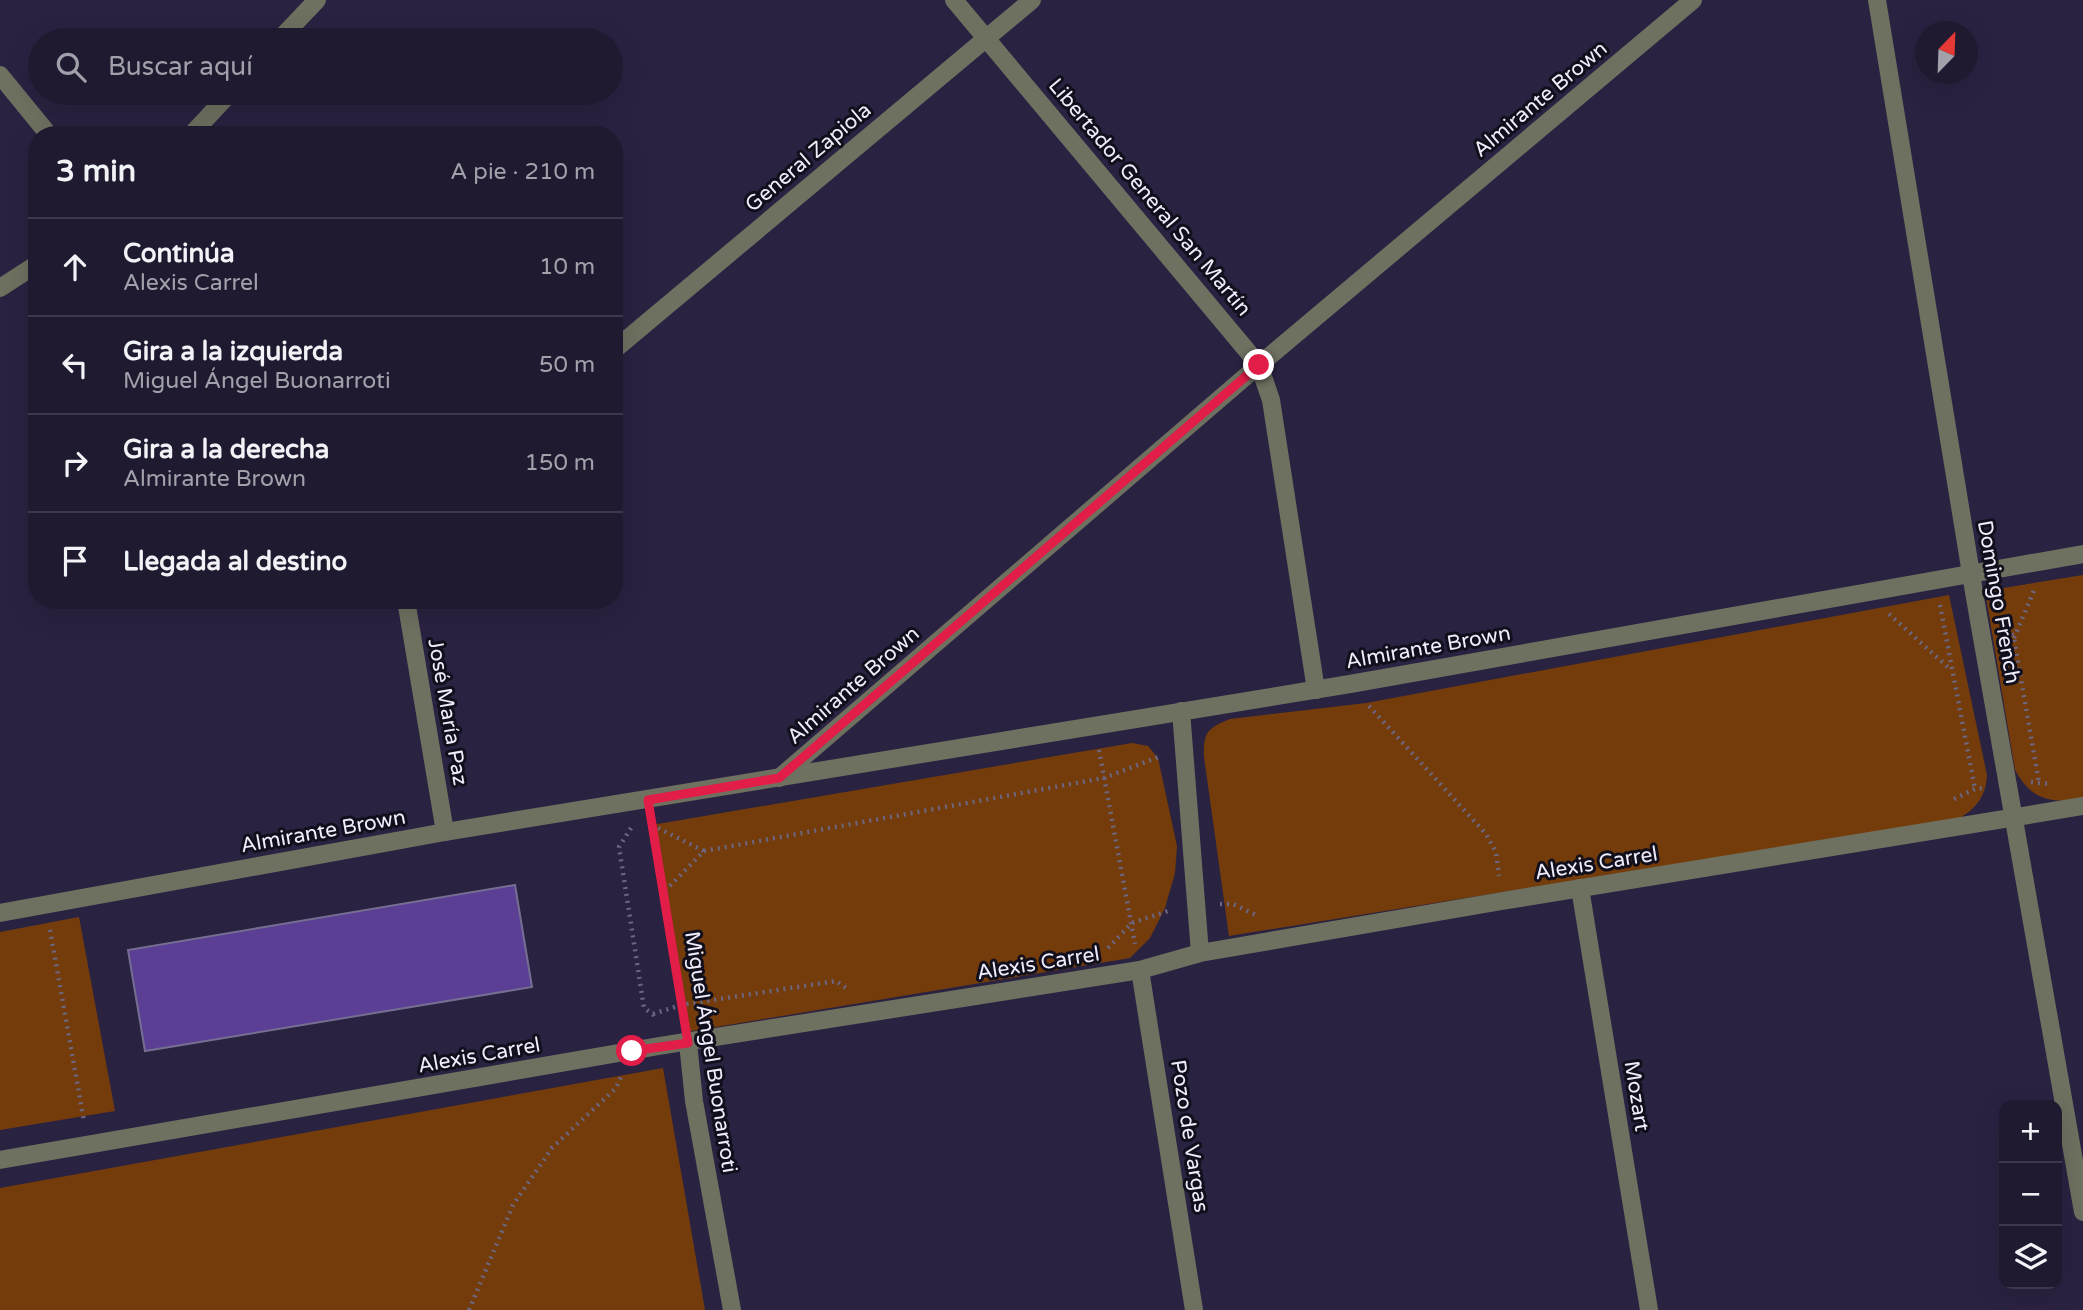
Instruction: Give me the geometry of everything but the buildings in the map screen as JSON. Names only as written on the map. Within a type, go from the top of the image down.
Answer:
[{"type":"street","points":[[290,28],[317,0]]},
{"type":"street","name":"Libertador General San Martín","points":[[954,0],[1259,365],[1271,400],[1316,690]]},
{"type":"street","name":"General Zapiola","points":[[623,342],[1032,0]]},
{"type":"street","name":"Almirante Brown","points":[[779,778],[1259,365],[1693,0]]},
{"type":"street","name":"Domingo French","points":[[1877,0],[1975,598],[2083,1212]]},
{"type":"street","points":[[0,75],[42,126]]},
{"type":"street","points":[[199,126],[219,105]]},
{"type":"street","points":[[0,288],[28,270]]},
{"type":"street","name":"Almirante Brown","points":[[0,913],[445,832],[1316,690],[2083,554]]},
{"type":"street","name":"José María Paz","points":[[408,609],[445,832]]},
{"type":"street","points":[[1181,711],[1200,953]]},
{"type":"street","name":"Alexis Carrel","points":[[0,1160],[632,1051],[1140,970],[1200,953],[2083,806]]},
{"type":"street","name":"Mozart","points":[[1580,888],[1648,1310]]},
{"type":"street","name":"Pozo de Vargas","points":[[1140,970],[1194,1310]]},
{"type":"street","name":"Miguel Ángel Buonarroti","points":[[688,1043],[694,1101],[732,1310]]},
{"type":"path","points":[[2014,639],[2047,560]]},
{"type":"path","points":[[2022,590],[2047,586]]},
{"type":"path","points":[[1927,606],[1975,598]]},
{"type":"path","points":[[1940,604],[1975,789]]},
{"type":"path","points":[[1900,611],[1887,613],[1952,670]]},
{"type":"path","points":[[1380,701],[1366,703],[1486,834],[1496,852],[1502,901]]},
{"type":"path","points":[[1094,725],[1140,970]]},
{"type":"path","points":[[663,893],[704,851],[1104,778],[1158,758],[1184,745]]},
{"type":"path","points":[[648,800],[619,847],[644,1007],[688,1043]]},
{"type":"path","name":"Miguel Ángel Buonarroti","points":[[648,800],[688,1043]]},
{"type":"path","points":[[652,825],[704,851]]},
{"type":"path","points":[[45,905],[89,1145]]},
{"type":"path","points":[[469,1310],[513,1205],[552,1148],[616,1088],[632,1051]]},
{"type":"shaded area","points":[[2083,575],[2083,801],[2051,800],[2035,794],[2015,770],[1985,591]]},
{"type":"shaded area","points":[[1949,595],[1987,775],[1985,789],[1979,801],[1958,819],[1229,936],[1204,757],[1208,732],[1223,722],[1366,703]]},
{"type":"shaded area","points":[[1132,743],[1148,746],[1158,758],[1177,846],[1175,873],[1165,908],[1150,938],[1130,958],[686,1032],[652,825]]},
{"type":"shaded area","points":[[79,917],[115,1111],[0,1130],[0,932]]},
{"type":"shaded area","points":[[663,1068],[705,1310],[0,1310],[0,1188]]},
{"type":"route","points":[[632,1051],[688,1043],[648,800],[779,778],[1259,365]]}]
